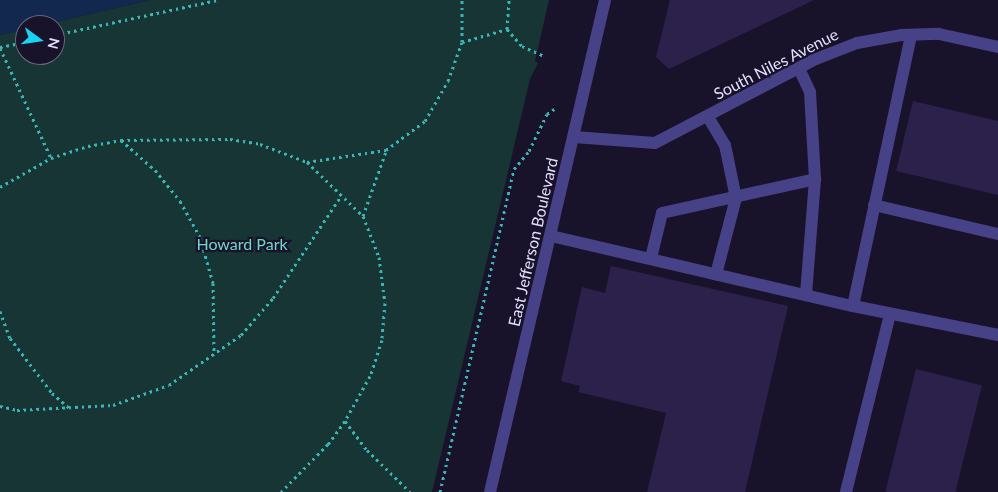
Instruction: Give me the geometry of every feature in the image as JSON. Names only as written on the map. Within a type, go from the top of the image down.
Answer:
[{"type":"street","name":"East Jefferson Boulevard","points":[[490,492],[574,137],[604,0]]},
{"type":"street","name":"South Niles Avenue","points":[[574,137],[655,143],[799,68],[857,43],[911,35],[939,34],[998,47]]},
{"type":"street","points":[[853,306],[911,35]]},
{"type":"street","points":[[799,68],[810,92],[815,179],[806,294]]},
{"type":"street","points":[[708,117],[725,145],[736,198],[716,274]]},
{"type":"street","points":[[651,258],[662,213],[815,179]]},
{"type":"street","points":[[874,206],[998,234]]},
{"type":"street","points":[[551,236],[853,306],[998,335]]},
{"type":"street","points":[[846,492],[890,314]]},
{"type":"path","points":[[65,33],[217,0]]},
{"type":"path","points":[[307,162],[386,150],[425,121],[448,81],[462,42],[462,0]]},
{"type":"path","points":[[509,0],[507,29],[522,46],[544,56]]},
{"type":"path","points":[[462,42],[507,29]]},
{"type":"path","points":[[15,44],[0,48],[50,158]]},
{"type":"path","points":[[440,492],[514,169],[529,151],[547,114],[583,90]]},
{"type":"path","points":[[0,186],[50,158],[121,140],[230,139],[260,144],[307,162],[363,216],[379,257],[385,303],[382,340],[370,376],[344,421],[328,444],[282,492]]},
{"type":"path","points":[[121,140],[174,193],[200,237],[213,283],[214,353]]},
{"type":"path","points":[[363,216],[386,150]]},
{"type":"path","points":[[0,192],[4,184]]},
{"type":"path","points":[[0,406],[17,410],[113,405],[169,385],[241,335],[273,298],[341,196]]},
{"type":"path","points":[[0,311],[10,338],[52,393],[69,408]]},
{"type":"path","points":[[344,421],[367,450],[410,492]]},
{"type":"green space","name":"Howard Park","points":[[150,0],[549,0],[535,61],[538,63],[530,79],[432,492],[0,492],[0,35],[15,31],[15,65],[65,65],[65,20]]},
{"type":"water","points":[[0,0],[150,0],[65,20],[65,15],[15,15],[15,31],[0,35]]},
{"type":"building","points":[[670,0],[814,0],[669,69],[656,57]]},
{"type":"building","points":[[913,101],[998,121],[998,195],[896,171]]},
{"type":"building","points":[[611,266],[788,306],[745,492],[647,492],[666,413],[578,392],[580,386],[561,381],[582,287],[605,293]]},
{"type":"building","points":[[916,369],[982,385],[955,492],[886,491]]}]
